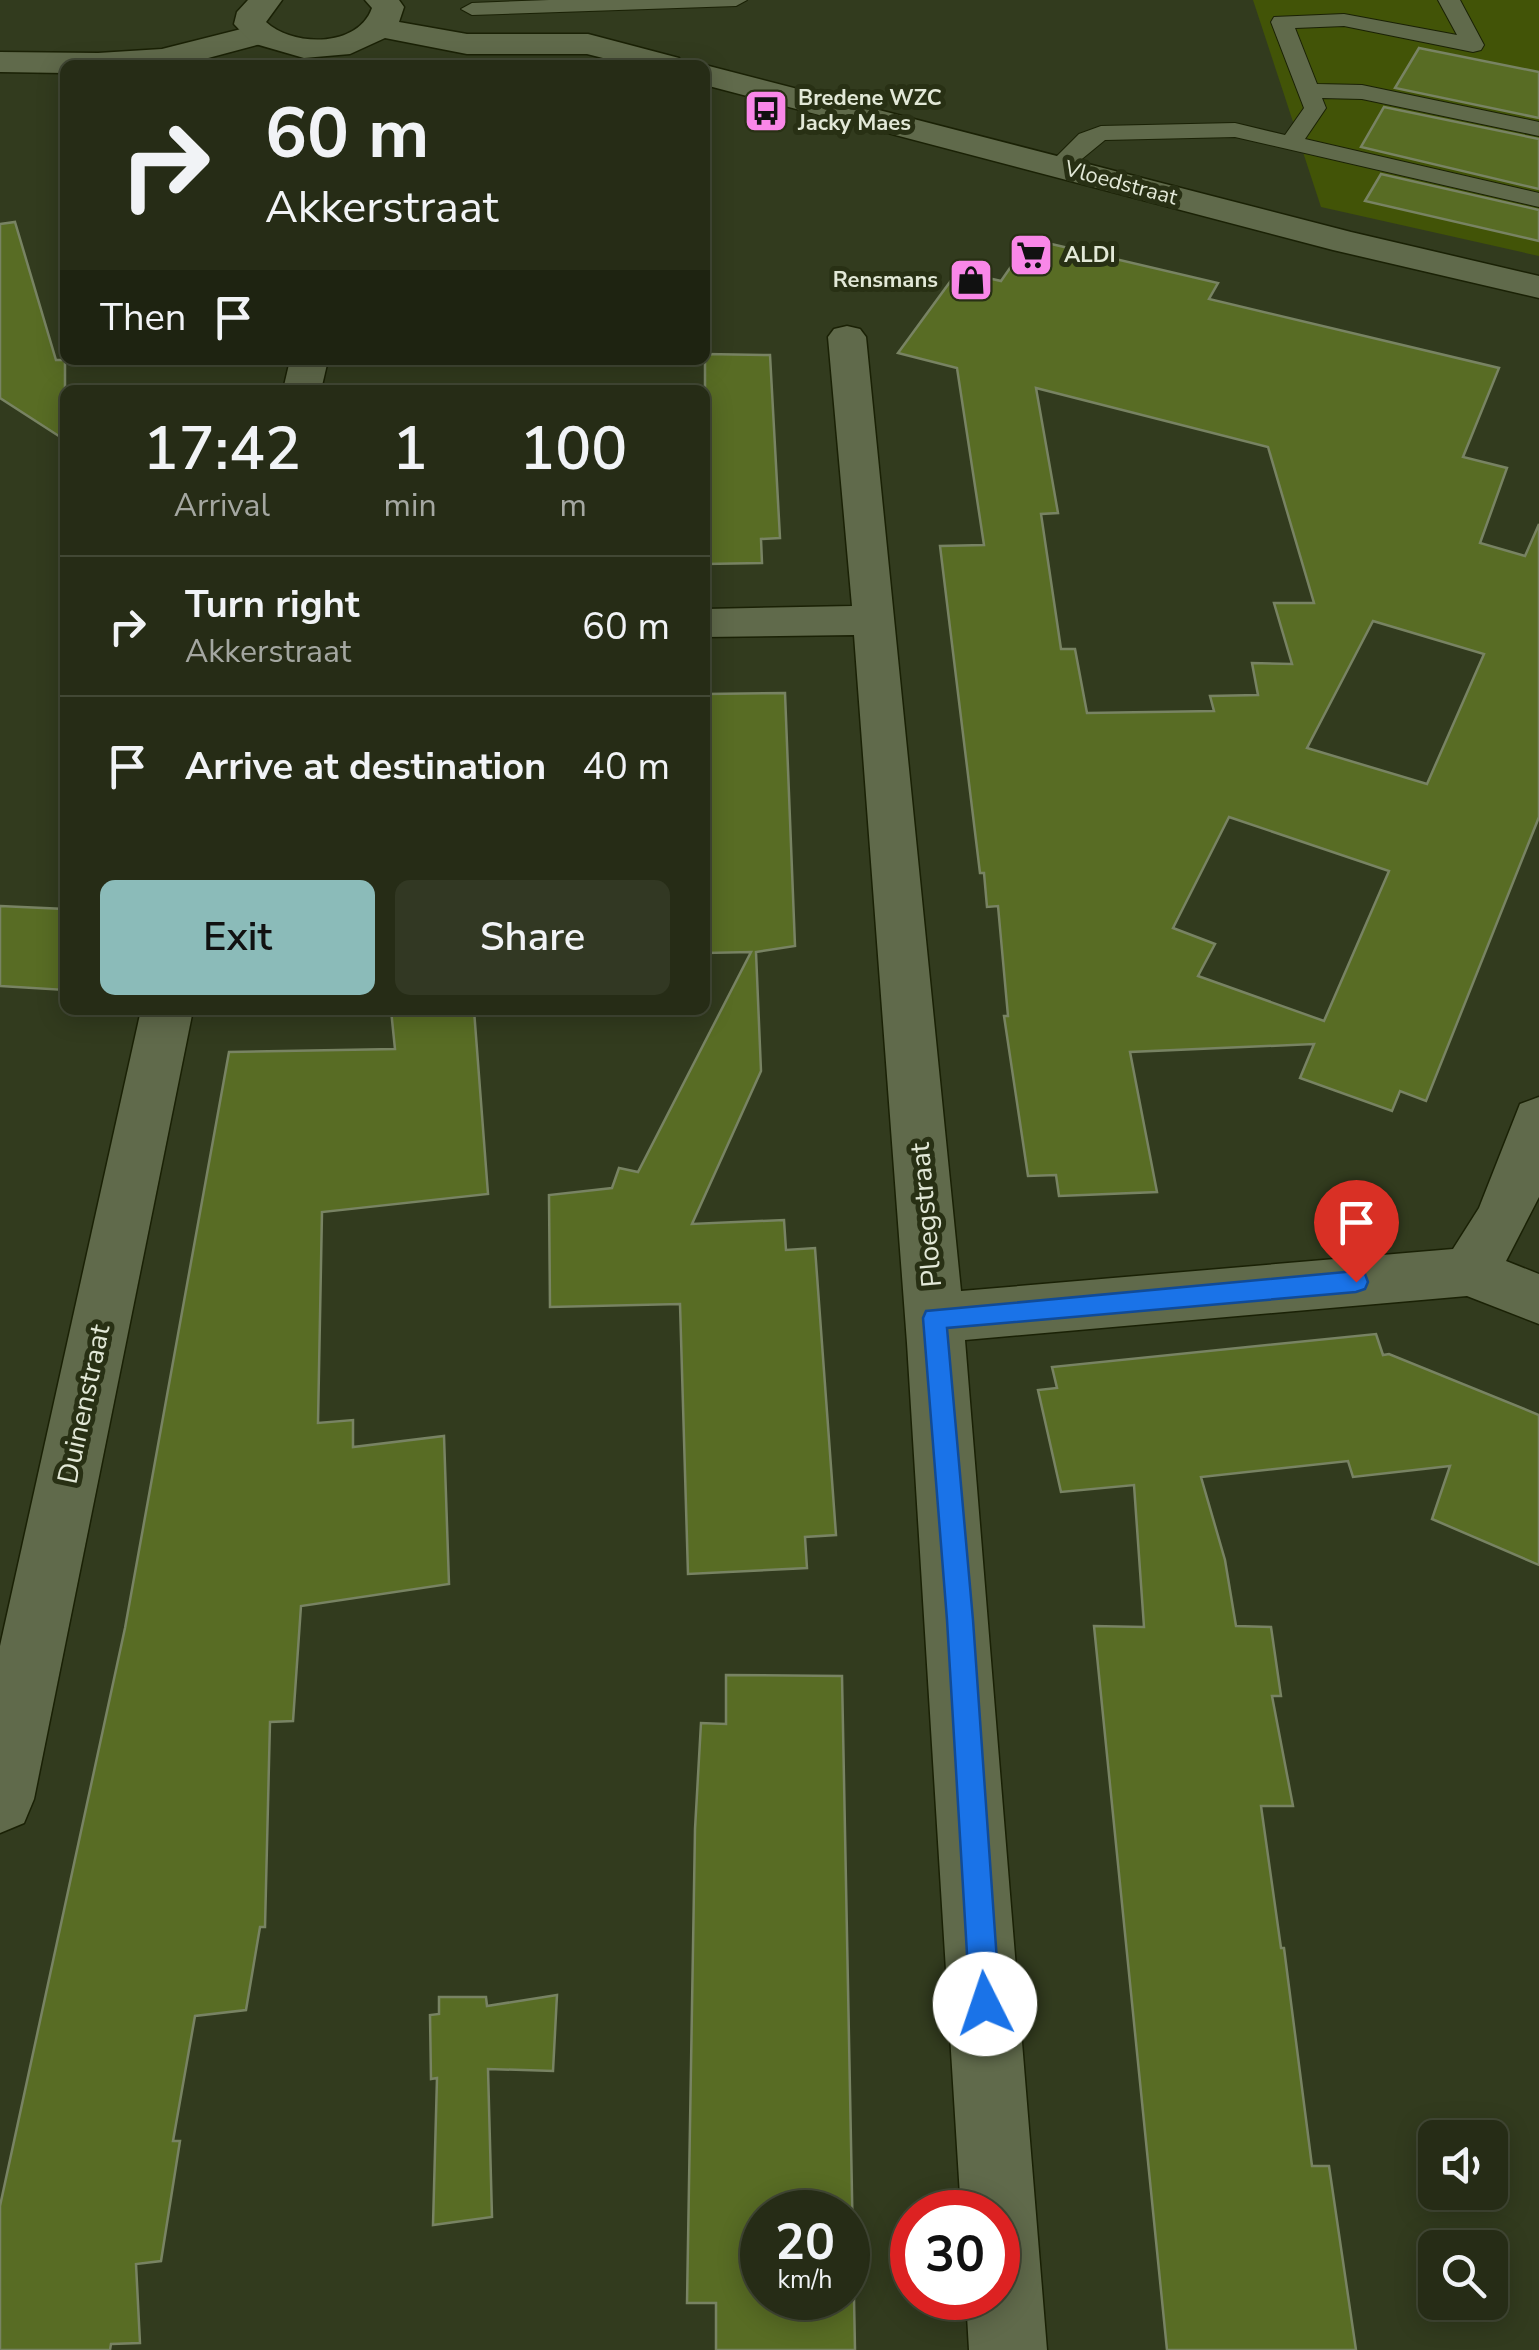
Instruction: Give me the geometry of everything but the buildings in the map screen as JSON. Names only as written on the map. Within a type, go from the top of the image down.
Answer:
[{"type":"street","points":[[266,0],[253,12],[250,24],[257,35],[318,57],[365,38],[381,14],[468,44],[588,44],[649,60]]},
{"type":"street","points":[[156,60],[214,50],[257,35]]},
{"type":"street","points":[[0,46],[139,48],[177,56]]},
{"type":"street","points":[[0,62],[60,63]]},
{"type":"street","name":"Vloedstraat","points":[[710,75],[1346,242],[1539,287]]},
{"type":"street","name":"Ploegstraat","points":[[847,336],[876,620],[960,1620],[1008,2350]]},
{"type":"street","points":[[710,623],[876,620]]},
{"type":"street","name":"Duinenstraat","points":[[0,1798],[166,1015]]},
{"type":"street","points":[[1469,1272],[1504,1217],[1539,1119]]},
{"type":"street","points":[[934,1318],[1469,1272],[1539,1299]]},
{"type":"lane","points":[[472,9],[736,0]]},
{"type":"lane","points":[[1290,143],[1315,108],[1282,22],[1344,20],[1473,45],[1449,0]]},
{"type":"lane","points":[[1306,91],[1362,92],[1539,129]]},
{"type":"lane","points":[[1058,167],[1087,140],[1101,133],[1235,130],[1539,200]]},
{"type":"green space","points":[[1253,0],[1539,0],[1539,256],[1321,207]]},
{"type":"place","name":"Bredene WZC Jacky Maes","points":[[766,111]]},
{"type":"place","name":"ALDI","points":[[1031,255]]},
{"type":"place","name":"Rensmans","points":[[971,280]]},
{"type":"route","points":[[985,2004],[960,1620],[934,1318],[1356,1282]]}]
